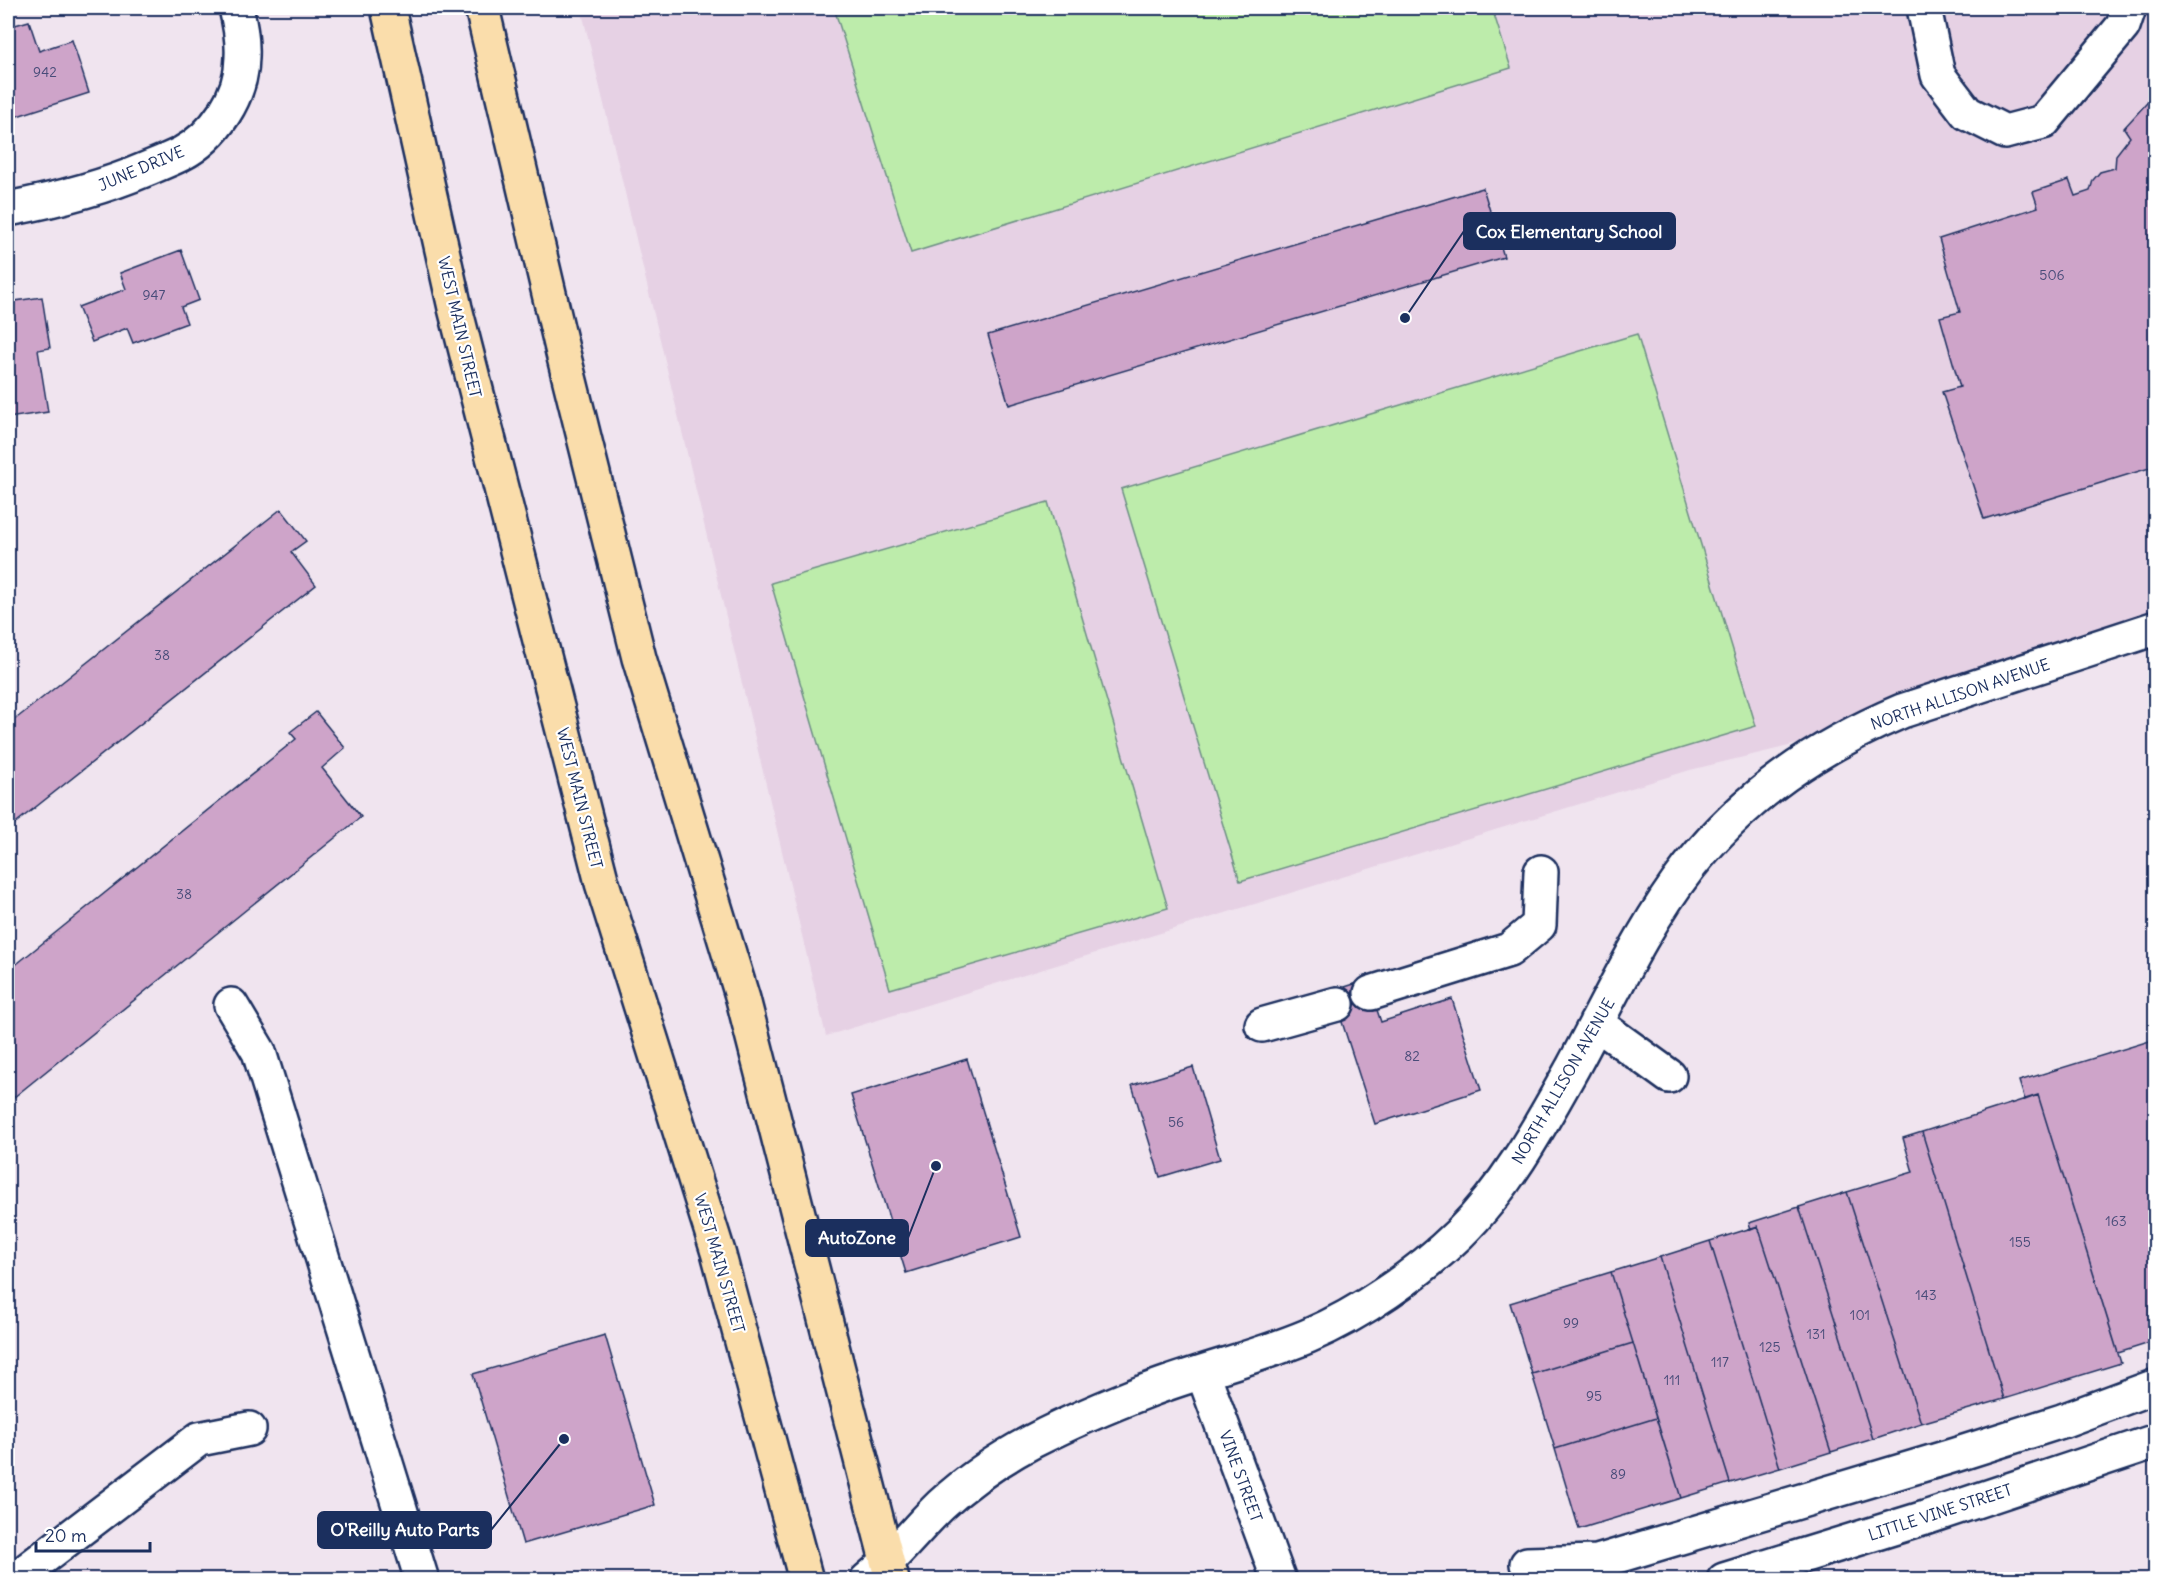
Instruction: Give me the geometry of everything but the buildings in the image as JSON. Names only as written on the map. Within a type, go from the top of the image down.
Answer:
[{"type":"main road","name":"WEST MAIN STREET","points":[[388,8],[455,308],[602,883],[718,1252],[806,1580]]},
{"type":"main road","points":[[482,8],[563,353],[639,658],[743,999],[882,1573]]},
{"type":"street","name":"JUNE DRIVE","points":[[8,209],[114,183],[183,153],[208,135],[219,122],[235,92],[243,60],[237,8]]},
{"type":"street","points":[[1924,8],[1938,75],[1967,113],[2005,132],[2043,122],[2123,26],[2129,8]]},
{"type":"street","name":"NORTH ALLISON AVENUE","points":[[882,1573],[943,1503],[993,1465],[1031,1442],[1150,1389],[1269,1352],[1310,1335],[1344,1319],[1414,1274],[1452,1240],[1505,1181],[1543,1121],[1650,926],[1688,869],[1714,837],[1784,775],[1845,737],[1902,711],[2156,628]]},
{"type":"street","points":[[1371,993],[1509,950],[1539,925],[1541,872]]},
{"type":"street","points":[[1262,1025],[1337,1004]]},
{"type":"street","points":[[231,1005],[259,1052],[422,1580]]},
{"type":"street","points":[[1596,1023],[1669,1076]]},
{"type":"street","name":"VINE STREET","points":[[1203,1373],[1279,1580]]},
{"type":"street","points":[[1527,1564],[1597,1562],[1955,1455],[2062,1421],[2156,1386]]},
{"type":"street","points":[[14,1580],[199,1439],[249,1429]]},
{"type":"street","name":"LITTLE VINE STREET","points":[[1724,1580],[1925,1518],[2156,1441]]},
{"type":"shaded area","points":[[581,8],[2155,8],[2155,628],[1863,728],[1690,770],[826,1036]]},
{"type":"green space","points":[[834,8],[1492,8],[1511,68],[911,253]]},
{"type":"green space","points":[[1637,334],[1756,726],[1240,881],[1121,489]]},
{"type":"green space","points":[[1048,502],[1168,908],[890,989],[771,583]]},
{"type":"place","name":"Cox Elementary School","points":[[1405,318]]},
{"type":"place","name":"AutoZone","points":[[936,1166]]},
{"type":"place","name":"O'Reilly Auto Parts","points":[[564,1439]]}]
